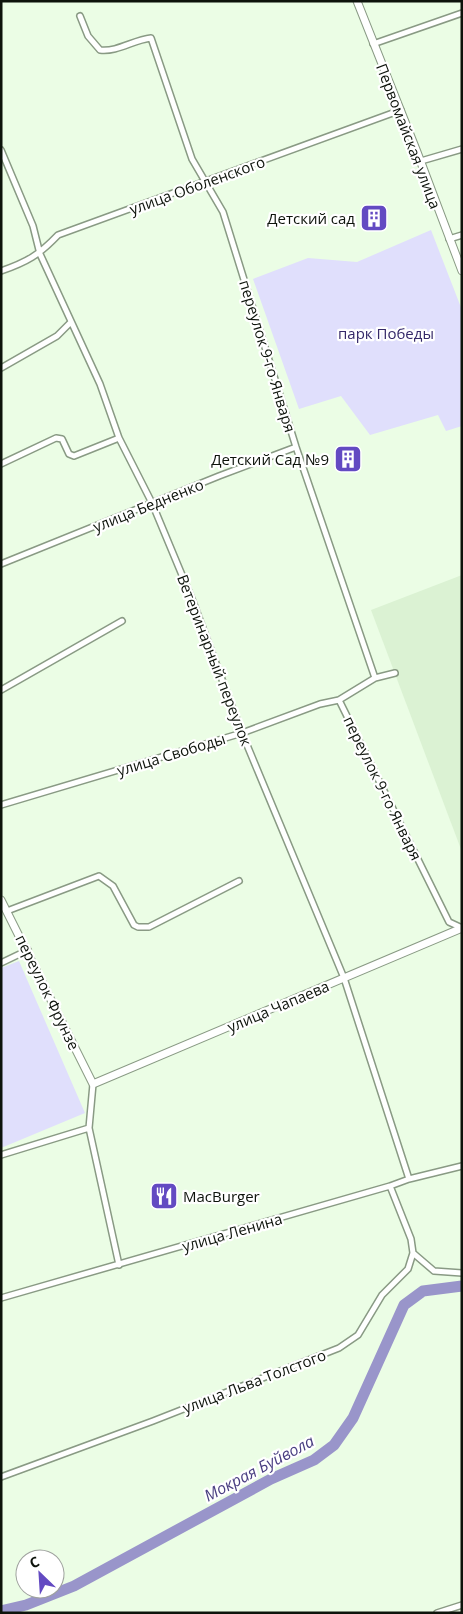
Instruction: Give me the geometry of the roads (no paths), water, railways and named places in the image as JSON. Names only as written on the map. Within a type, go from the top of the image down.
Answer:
[{"type":"main road","name":"Первомайская улица","points":[[357,1],[421,161],[462,272]]},
{"type":"main road","name":"переулок Фрунзе","points":[[1,900],[28,950],[93,1084]]},
{"type":"main road","name":"улица Чапаева","points":[[93,1084],[462,928]]},
{"type":"street","points":[[374,44],[462,12]]},
{"type":"street","name":"переулок 9-го Января","points":[[80,16],[88,36],[100,50],[108,51],[139,39],[151,38],[192,159],[223,212],[296,447],[375,678],[339,700],[449,922],[462,928]]},
{"type":"street","name":"улица Оболенского","points":[[1,271],[27,262],[40,254],[58,236],[400,110]]},
{"type":"street","points":[[421,161],[462,149]]},
{"type":"street","name":"Ветеринарный переулок","points":[[1,150],[33,226],[40,254],[100,384],[119,438],[152,503],[192,599],[242,733],[344,978],[409,1179]]},
{"type":"street","points":[[449,239],[462,235]]},
{"type":"street","points":[[1,368],[51,339],[72,322]]},
{"type":"street","points":[[1,464],[56,438],[62,439],[69,454],[74,456],[119,438]]},
{"type":"street","name":"улица Бедненко","points":[[1,564],[296,447]]},
{"type":"street","points":[[1,690],[122,622]]},
{"type":"street","points":[[375,678],[395,673]]},
{"type":"street","name":"улица Свободы","points":[[1,806],[242,733],[320,704],[339,700]]},
{"type":"street","points":[[7,911],[99,876],[113,886],[134,924],[138,927],[149,926],[239,881]]},
{"type":"street","points":[[1,963],[28,950]]},
{"type":"street","points":[[93,1084],[89,1128],[119,1265]]},
{"type":"street","points":[[1,1155],[89,1128]]},
{"type":"street","name":"улица Ленина","points":[[1,1298],[409,1179],[462,1166]]},
{"type":"street","points":[[390,1186],[411,1238],[413,1253],[434,1271],[462,1273]]},
{"type":"street","name":"улица Льва Толстого","points":[[1,1477],[153,1421],[339,1348],[358,1336],[382,1295],[408,1269],[413,1253]]},
{"type":"street","points":[[436,1613],[462,1605]]},
{"type":"waterway","name":"Мокрая Буйвола","points":[[1,1611],[26,1605],[74,1586],[271,1479],[314,1460],[334,1445],[353,1418],[404,1305],[423,1291],[462,1286]]},
{"type":"place","name":"Детский сад","points":[[374,218]]},
{"type":"place","name":"Детский Сад №9","points":[[348,459]]},
{"type":"place","name":"MacBurger","points":[[164,1196]]},
{"type":"park label","name":"парк Победы","points":[[386,333]]}]
